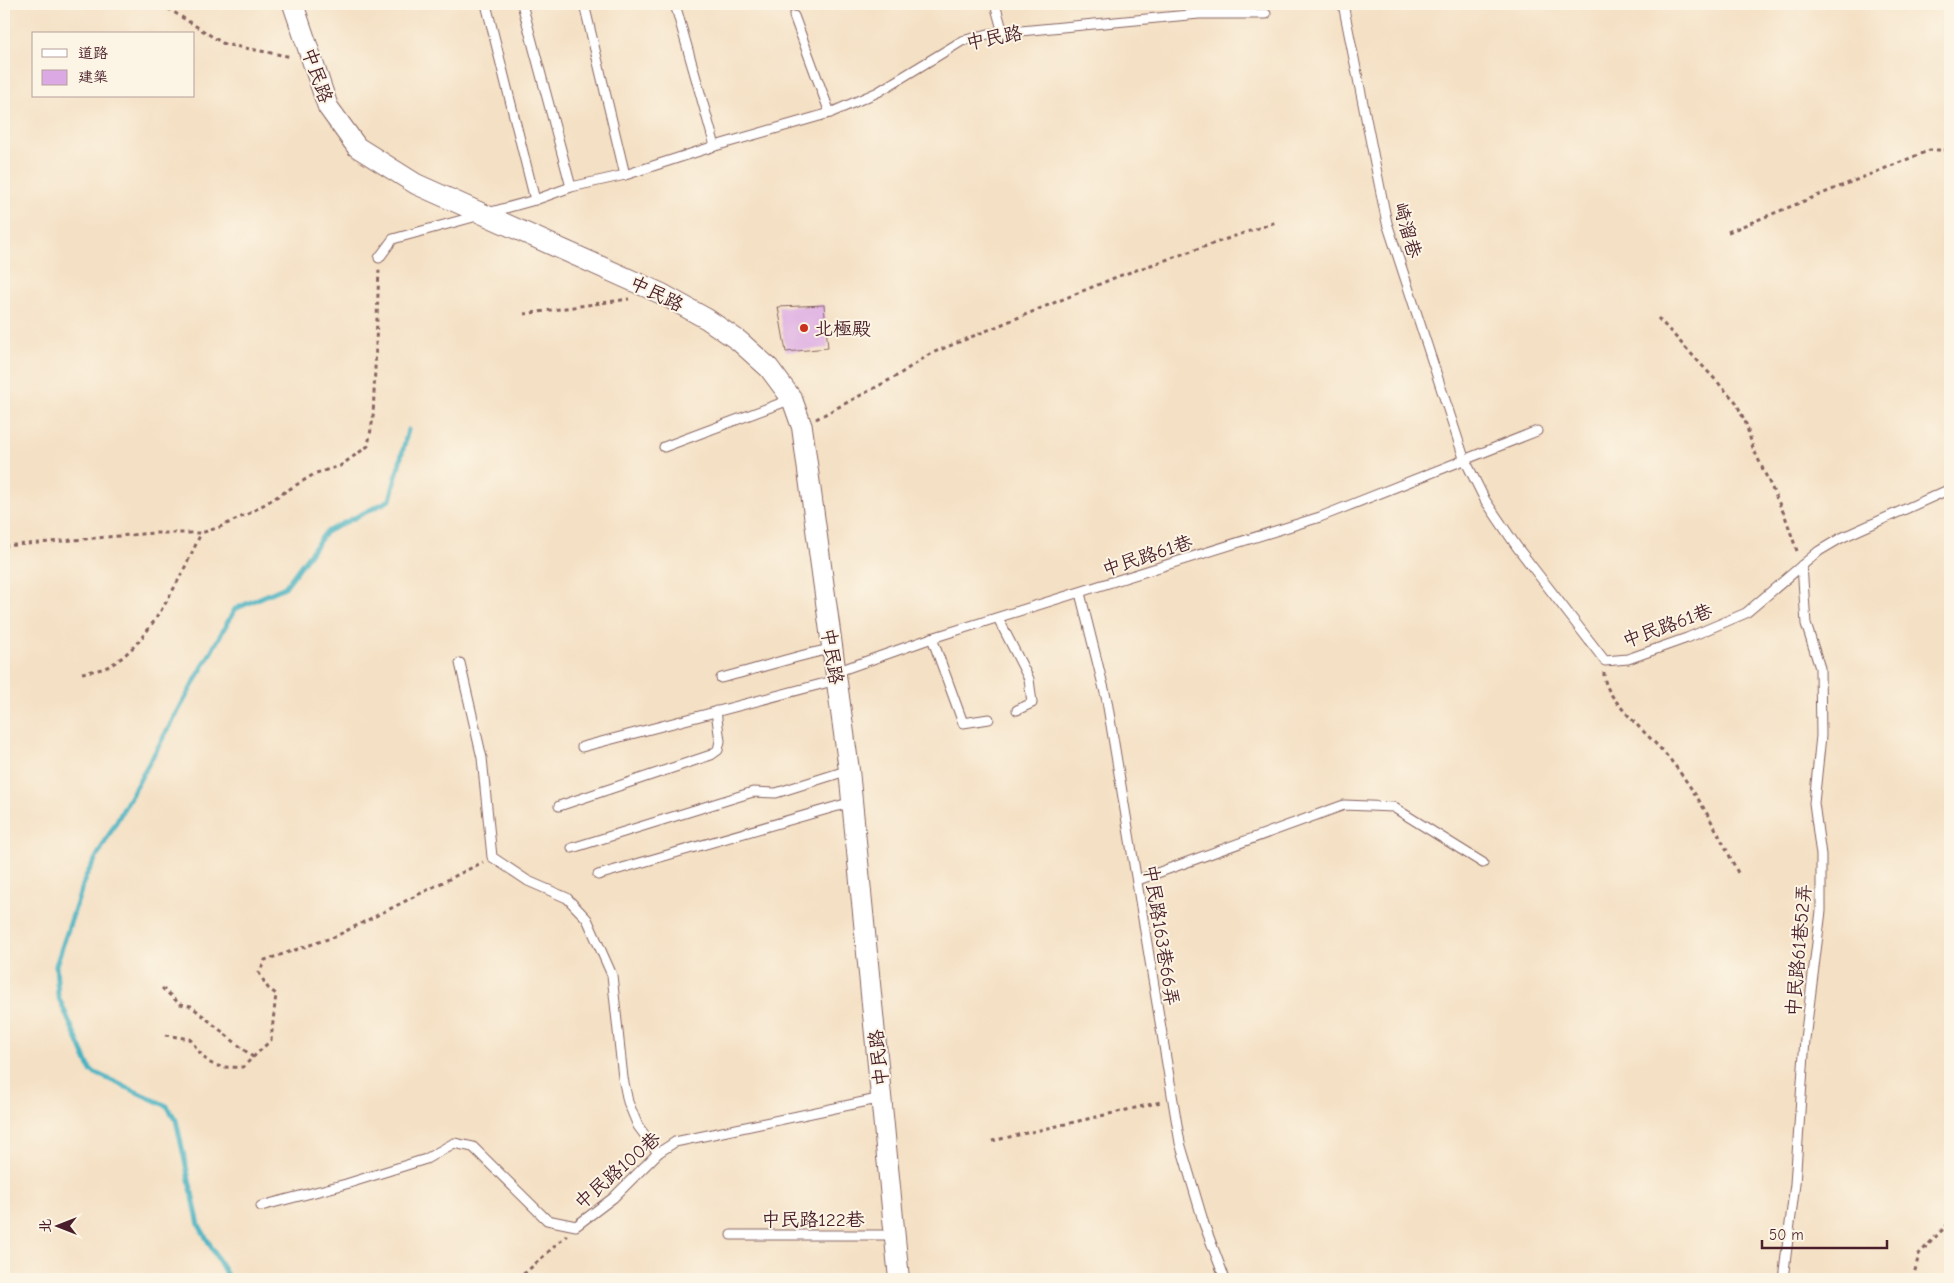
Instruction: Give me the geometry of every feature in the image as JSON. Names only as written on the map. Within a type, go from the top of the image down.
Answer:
[{"type":"street","name":"中民路","points":[[294,4],[328,107],[357,147],[416,184],[483,212],[662,294],[707,319],[739,341],[770,368],[792,399],[802,427],[849,770],[899,1279]]},
{"type":"lane","points":[[486,4],[535,200]]},
{"type":"lane","points":[[522,4],[571,187]]},
{"type":"lane","points":[[584,4],[625,175]]},
{"type":"lane","points":[[675,4],[715,146]]},
{"type":"lane","points":[[996,4],[1003,33]]},
{"type":"lane","points":[[1197,4],[1199,14]]},
{"type":"lane","name":"崎溜巷","points":[[1343,4],[1387,223],[1464,458]]},
{"type":"lane","name":"中民路","points":[[379,258],[393,238],[483,212],[535,200],[571,187],[625,175],[715,146],[830,113],[878,92],[962,41],[1003,33],[1199,14],[1266,14]]},
{"type":"lane","points":[[794,16],[830,113]]},
{"type":"lane","points":[[664,447],[792,399]]},
{"type":"lane","name":"中民路61巷","points":[[582,747],[829,682],[836,672],[932,638],[1320,517],[1464,458],[1537,431]]},
{"type":"lane","name":"中民路61巷","points":[[1464,458],[1485,500],[1495,515],[1605,661],[1628,659],[1688,638],[1746,613],[1819,551],[1841,538],[1950,489]]},
{"type":"lane","name":"中民路61巷52弄","points":[[1783,1279],[1795,1184],[1805,1039],[1822,910],[1821,855],[1814,803],[1821,736],[1820,668],[1806,624],[1802,566]]},
{"type":"lane","name":"中民路163巷66弄","points":[[1080,593],[1108,701],[1180,1143],[1204,1224],[1225,1279]]},
{"type":"lane","points":[[998,618],[1029,679],[1032,703],[1017,710]]},
{"type":"lane","points":[[932,638],[963,723],[990,719]]},
{"type":"lane","points":[[721,678],[799,655],[831,648]]},
{"type":"lane","points":[[460,663],[482,758],[492,857],[528,881],[567,898],[587,919],[612,975],[622,1078],[628,1102],[638,1126],[658,1153]]},
{"type":"lane","points":[[559,806],[711,755],[718,750],[720,741],[716,711]]},
{"type":"lane","points":[[572,848],[753,792],[776,793],[849,770]]},
{"type":"lane","points":[[598,875],[852,802]]},
{"type":"lane","points":[[1138,880],[1344,806],[1393,807],[1483,863]]},
{"type":"lane","name":"中民路100巷","points":[[261,1206],[346,1184],[426,1159],[454,1143],[473,1147],[547,1220],[576,1226],[613,1198],[658,1153],[675,1142],[882,1098]]},
{"type":"lane","name":"中民路122巷","points":[[731,1235],[895,1235]]},
{"type":"path","points":[[161,4],[224,44],[313,60]]},
{"type":"path","points":[[1728,232],[1930,150],[1946,150],[1950,152]]},
{"type":"path","points":[[802,427],[895,377],[930,354],[1119,276],[1276,222]]},
{"type":"path","points":[[4,546],[153,534],[201,533],[220,527],[250,512],[316,473],[340,466],[368,446],[373,418],[379,258]]},
{"type":"path","points":[[524,314],[632,298]]},
{"type":"path","points":[[1658,318],[1736,402],[1746,424],[1753,448],[1785,516],[1802,566]]},
{"type":"path","points":[[82,673],[110,666],[128,653],[176,587],[201,533]]},
{"type":"path","points":[[1605,661],[1604,681],[1626,713],[1680,772],[1713,820],[1738,873]]},
{"type":"path","points":[[165,1035],[190,1039],[204,1058],[218,1068],[244,1067],[271,1040],[276,994],[268,988],[259,973],[265,960],[334,937],[492,857]]},
{"type":"path","points":[[162,988],[180,1004],[191,1006],[254,1058]]},
{"type":"path","points":[[992,1140],[1172,1100]]},
{"type":"path","points":[[1913,1279],[1919,1254],[1950,1222]]},
{"type":"path","points":[[508,1279],[526,1273],[576,1226]]},
{"type":"building","name":"北極殿","points":[[824,305],[828,348],[786,352],[778,307]]},
{"type":"waterway","points":[[229,1279],[199,1225],[176,1120],[167,1106],[91,1071],[58,996],[56,965],[86,876],[235,609],[285,587],[326,532],[390,500],[408,430]]},
{"type":"place","name":"北極殿","points":[[804,328]]}]
